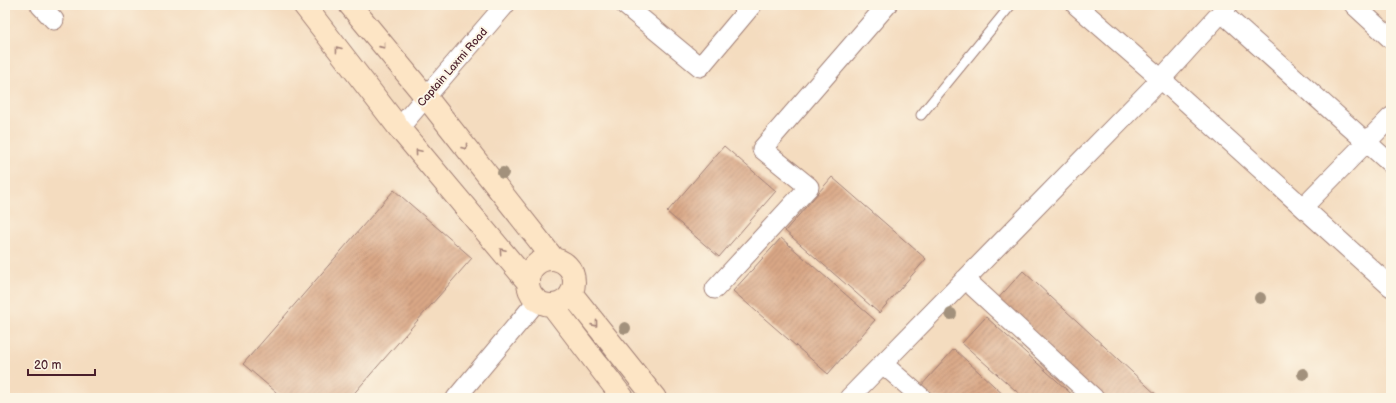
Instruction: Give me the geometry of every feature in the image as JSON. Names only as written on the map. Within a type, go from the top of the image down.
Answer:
[{"type":"street","points":[[40,5],[54,20]]},
{"type":"street","points":[[304,5],[399,128],[527,281]]},
{"type":"street","points":[[350,5],[426,97],[553,258]]},
{"type":"street","name":"Captain Laxmi Road","points":[[399,128],[505,5]]},
{"type":"street","points":[[625,5],[700,67],[752,5]]},
{"type":"street","points":[[715,289],[809,187],[762,149],[887,5]]},
{"type":"street","points":[[1076,5],[1161,79],[1391,286]]},
{"type":"street","points":[[1354,5],[1391,39]]},
{"type":"street","points":[[849,398],[1161,79],[1225,9],[1391,164]]},
{"type":"street","points":[[1303,207],[1391,117]]},
{"type":"street","points":[[456,398],[544,303],[560,303],[571,293],[574,286],[572,271],[561,260],[553,258],[545,259],[532,267],[527,281],[528,289],[532,296],[544,303],[623,398]]},
{"type":"street","points":[[965,279],[1094,398]]},
{"type":"street","points":[[571,293],[655,398]]},
{"type":"street","points":[[883,364],[922,398]]},
{"type":"lane","points":[[920,115],[1011,5]]},
{"type":"building","points":[[724,146],[776,191],[719,257],[667,212]]},
{"type":"building","points":[[832,177],[926,259],[879,313],[785,231]]},
{"type":"building","points":[[394,190],[472,258],[350,398],[283,398],[243,364]]},
{"type":"building","points":[[781,238],[875,320],[828,374],[733,291]]},
{"type":"building","points":[[1023,271],[1160,398],[1097,398],[994,303]]},
{"type":"building","points":[[986,317],[1076,398],[1024,398],[962,343]]},
{"type":"building","points":[[954,349],[1007,398],[932,398],[920,387]]}]
